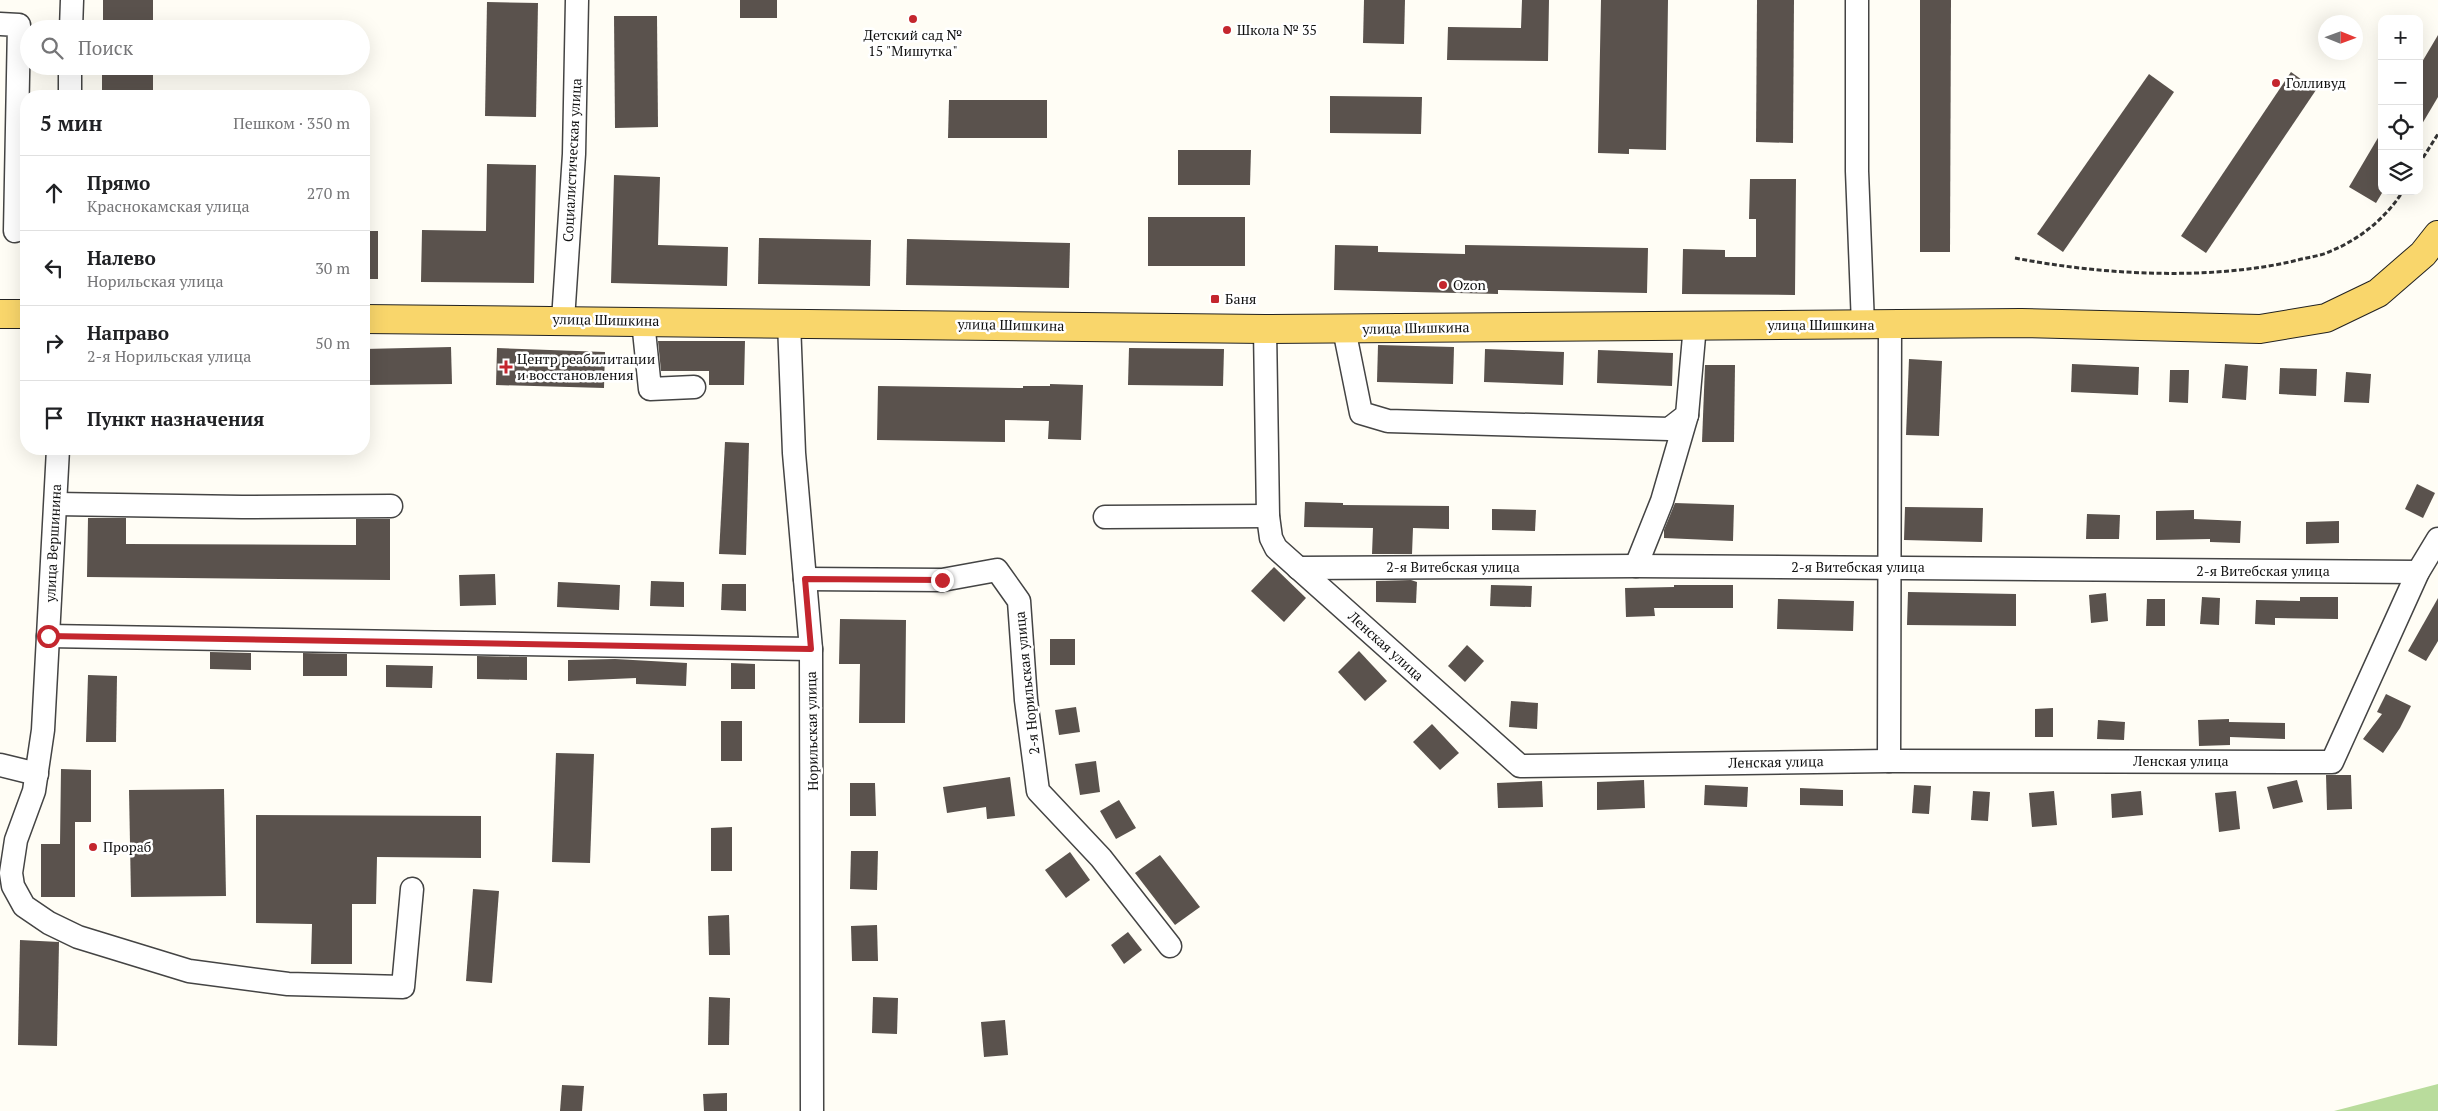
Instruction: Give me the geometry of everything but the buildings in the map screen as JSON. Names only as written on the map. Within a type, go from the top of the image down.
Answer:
[{"type":"main road","name":"улица Шишкина","points":[[370,319],[789,322],[1266,329],[2022,323],[2260,329],[2326,318],[2378,293],[2423,254],[2438,235]]},
{"type":"main road","points":[[0,314],[20,314]]},
{"type":"street","points":[[71,20],[72,0]]},
{"type":"street","name":"Социалистическая улица","points":[[563,320],[574,154],[577,0]]},
{"type":"street","points":[[1857,0],[1857,171],[1862,325]]},
{"type":"street","points":[[0,24],[19,25],[14,232]]},
{"type":"street","points":[[70,75],[70,90]]},
{"type":"street","points":[[644,321],[650,389],[694,387]]},
{"type":"street","name":"Норильская улица","points":[[789,322],[794,453],[811,649],[812,1111]]},
{"type":"street","points":[[1889,761],[1890,324]]},
{"type":"street","points":[[1636,566],[1662,501],[1687,415],[1694,325]]},
{"type":"street","name":"Ленская улица","points":[[1266,329],[1268,516],[1271,538],[1276,548],[1520,766],[1889,761],[2332,762],[2418,572],[2438,539]]},
{"type":"street","points":[[1344,329],[1361,413],[1388,421],[1670,428],[1687,415]]},
{"type":"street","name":"улица Вершинина","points":[[6,876],[16,840],[29,808],[37,774],[43,730],[58,455]]},
{"type":"street","points":[[56,504],[242,507],[391,506]]},
{"type":"street","points":[[1104,517],[1268,516]]},
{"type":"street","name":"2-я Витебская улица","points":[[1298,568],[1636,566],[2418,572]]},
{"type":"street","name":"2-я Норильская улица","points":[[805,579],[942,580],[997,570],[1019,601],[1026,700],[1038,791],[1101,858],[1170,946]]},
{"type":"street","points":[[48,636],[811,649]]},
{"type":"street","points":[[0,765],[37,774]]},
{"type":"street","points":[[6,876],[24,906],[49,923],[78,938],[189,971],[288,984],[403,987],[412,889]]},
{"type":"path","points":[[2423,158],[2438,134]]},
{"type":"path","points":[[2015,258],[2042,263],[2150,274],[2264,268],[2331,252],[2370,230],[2400,195]]},
{"type":"green space","points":[[2438,1084],[2438,1111],[2334,1111]]},
{"type":"place","name":"Детский сад № 15 \"Мишутка\"","points":[[913,19]]},
{"type":"place","name":"Школа № 35","points":[[1227,30]]},
{"type":"place","name":"Голливуд","points":[[2276,83]]},
{"type":"place","name":"Ozon","points":[[1443,285]]},
{"type":"place","name":"Баня","points":[[1215,299]]},
{"type":"place","name":"Центр реабилитации и восстановления","points":[[506,367]]},
{"type":"place","name":"Прораб","points":[[93,847]]},
{"type":"route","points":[[48,636],[811,649],[805,579],[942,580]]}]
